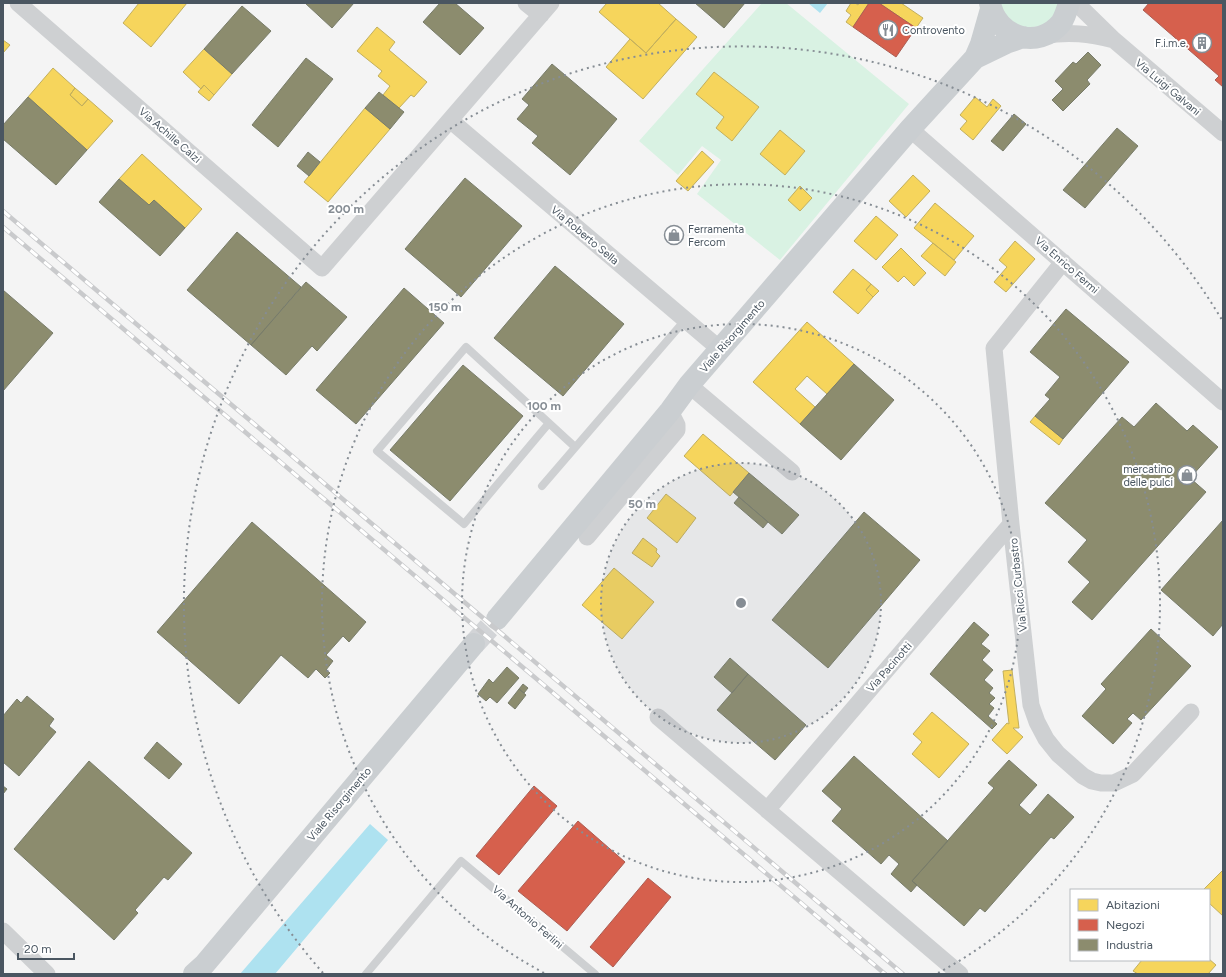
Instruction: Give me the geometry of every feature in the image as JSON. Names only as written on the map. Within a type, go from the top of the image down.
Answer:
[{"type":"main road","name":"Viale Risorgimento","points":[[974,58],[1006,43],[1053,30],[1061,23],[1069,3]]},
{"type":"main road","name":"Viale Risorgimento","points":[[497,619],[670,411],[689,385],[721,350],[910,129],[974,58],[981,44],[990,6]]},
{"type":"main road","points":[[990,6],[996,19],[1003,28],[1012,34],[1033,36]]},
{"type":"main road","name":"Viale Risorgimento","points":[[199,971],[474,644]]},
{"type":"street","name":"Via Achille Calzi","points":[[18,3],[322,268],[450,120]]},
{"type":"street","points":[[450,120],[546,9],[526,3]]},
{"type":"street","name":"Via Luigi Galvani","points":[[1076,3],[1114,40],[1223,133]]},
{"type":"street","name":"Via Luigi Galvani","points":[[1033,36],[1058,33],[1076,33],[1095,35],[1114,40]]},
{"type":"street","name":"Via Roberto Sella","points":[[450,120],[721,350]]},
{"type":"street","name":"Via Enrico Fermi","points":[[910,129],[1223,402]]},
{"type":"street","name":"Via Ricci Curbastro","points":[[1063,262],[994,348],[1011,524],[1031,704],[1037,722],[1046,739],[1058,754],[1083,776],[1092,782],[1101,783],[1114,783],[1133,774],[1191,712]]},
{"type":"street","points":[[689,385],[792,472]]},
{"type":"street","points":[[587,537],[676,430],[678,425],[670,411]]},
{"type":"street","name":"Via Pacinotti","points":[[767,810],[1011,524]]},
{"type":"street","points":[[658,718],[960,974]]},
{"type":"street","points":[[4,932],[47,974]]},
{"type":"lane","points":[[542,486],[685,320]]},
{"type":"lane","points":[[549,423],[464,524],[377,451],[466,347],[549,423],[575,447]]},
{"type":"lane","name":"Via Antonio Ferlini","points":[[366,974],[461,861],[595,974]]},
{"type":"green space","points":[[762,3],[786,3],[909,104],[780,260],[697,194],[721,160],[702,146],[678,175],[639,141]]},
{"type":"green space","points":[[1000,3],[1059,3],[1055,14],[1050,20],[1040,26],[1028,27],[1011,21]]},
{"type":"water","points":[[808,3],[828,3],[820,13]]},
{"type":"water","points":[[370,824],[388,840],[275,974],[240,974]]},
{"type":"building: Abitazioni","points":[[139,3],[187,3],[151,47],[123,23]]},
{"type":"building: Abitazioni","points":[[607,3],[658,3],[676,19],[646,53],[599,12]]},
{"type":"building: Abitazioni","points":[[851,3],[858,5],[859,3],[869,3],[853,27],[846,22],[851,15],[846,11]]},
{"type":"building: Abitazioni","points":[[879,3],[901,3],[923,18],[916,28]]},
{"type":"building: Abitazioni","points":[[676,19],[697,37],[643,99],[606,67],[630,39],[646,53]]},
{"type":"building: Abitazioni","points":[[377,27],[395,42],[389,50],[427,82],[414,97],[411,95],[399,108],[383,95],[390,86],[378,76],[382,71],[357,51]]},
{"type":"building: Abitazioni","points":[[3,40],[10,45],[3,53]]},
{"type":"building: Abitazioni","points":[[204,49],[232,74],[214,95],[204,85],[201,89],[183,72]]},
{"type":"building: Abitazioni","points":[[53,68],[75,88],[70,95],[82,106],[88,99],[113,121],[87,150],[28,97]]},
{"type":"building: Abitazioni","points":[[714,72],[759,107],[732,141],[716,128],[724,117],[696,94]]},
{"type":"building: Abitazioni","points":[[204,85],[214,95],[209,101],[198,92]]},
{"type":"building: Abitazioni","points":[[75,88],[88,99],[82,106],[70,95]]},
{"type":"building: Abitazioni","points":[[975,97],[987,107],[993,99],[1001,106],[973,140],[960,129],[967,121],[960,115]]},
{"type":"building: Abitazioni","points":[[365,108],[390,129],[328,202],[304,182]]},
{"type":"building: Abitazioni","points":[[780,130],[805,151],[785,175],[760,154]]},
{"type":"building: Abitazioni","points":[[702,151],[714,162],[688,191],[676,181]]},
{"type":"building: Abitazioni","points":[[142,154],[202,209],[185,228],[154,200],[149,205],[119,179]]},
{"type":"building: Abitazioni","points":[[913,175],[930,191],[906,217],[889,201]]},
{"type":"building: Abitazioni","points":[[800,186],[812,198],[800,211],[788,200]]},
{"type":"building: Abitazioni","points":[[935,203],[974,236],[954,260],[914,228]]},
{"type":"building: Abitazioni","points":[[876,216],[898,235],[876,260],[854,241]]},
{"type":"building: Abitazioni","points":[[1015,241],[1035,259],[1006,292],[994,282],[1007,267],[999,260]]},
{"type":"building: Abitazioni","points":[[933,243],[956,262],[945,276],[921,256]]},
{"type":"building: Abitazioni","points":[[901,248],[926,273],[914,286],[904,276],[898,282],[882,267]]},
{"type":"building: Abitazioni","points":[[853,269],[871,284],[866,290],[873,297],[858,314],[833,292]]},
{"type":"building: Abitazioni","points":[[871,284],[879,291],[873,297],[866,290]]},
{"type":"building: Abitazioni","points":[[807,322],[854,364],[827,394],[807,376],[795,389],[815,407],[800,424],[753,382]]},
{"type":"building: Abitazioni","points":[[1035,416],[1063,439],[1059,445],[1030,422]]},
{"type":"building: Abitazioni","points":[[703,434],[749,473],[730,496],[684,456]]},
{"type":"building: Abitazioni","points":[[666,494],[696,518],[677,543],[647,518]]},
{"type":"building: Abitazioni","points":[[643,538],[657,549],[656,552],[660,556],[652,567],[632,553]]},
{"type":"building: Abitazioni","points":[[614,568],[654,602],[622,639],[582,605]]},
{"type":"building: Abitazioni","points":[[1012,670],[1019,728],[1013,728],[1023,737],[1007,754],[992,740],[1007,723],[1009,724],[1003,671]]},
{"type":"building: Abitazioni","points":[[932,712],[969,744],[939,778],[912,754],[922,742],[913,734]]},
{"type":"building: Abitazioni","points":[[1222,871],[1223,872],[1223,916],[1210,904],[1210,889],[1204,889]]},
{"type":"building: Abitazioni","points":[[1210,960],[1216,965],[1208,974],[1138,974],[1133,971],[1141,961]]},
{"type":"building: Negozi","points":[[869,3],[879,3],[916,28],[896,57],[853,27]]},
{"type":"building: Negozi","name":"F.i.m.e.","points":[[1149,3],[1223,3],[1223,87],[1215,80],[1219,76],[1143,10]]},
{"type":"building: Negozi","points":[[534,786],[557,806],[499,875],[476,856]]},
{"type":"building: Negozi","points":[[578,821],[625,862],[567,931],[518,891]]},
{"type":"building: Negozi","points":[[648,878],[671,897],[613,967],[590,947]]},
{"type":"building: Industria","points":[[305,3],[354,3],[332,28]]},
{"type":"building: Industria","points":[[440,3],[455,3],[484,28],[460,55],[423,22]]},
{"type":"building: Industria","points":[[695,3],[745,3],[724,28]]},
{"type":"building: Industria","points":[[242,6],[271,31],[232,74],[204,49]]},
{"type":"building: Industria","points":[[1088,52],[1101,65],[1087,80],[1090,84],[1063,111],[1052,100],[1063,89],[1055,81],[1073,62],[1076,64]]},
{"type":"building: Industria","points":[[306,58],[333,79],[278,147],[252,125]]},
{"type":"building: Industria","points":[[552,64],[617,119],[570,175],[532,143],[538,136],[517,119],[529,105],[522,99]]},
{"type":"building: Industria","points":[[379,92],[404,112],[390,129],[365,108]]},
{"type":"building: Industria","points":[[28,97],[87,150],[56,185],[3,139],[3,125]]},
{"type":"building: Industria","points":[[1014,114],[1026,124],[1003,151],[991,141]]},
{"type":"building: Industria","points":[[1117,128],[1138,146],[1085,208],[1063,190]]},
{"type":"building: Industria","points":[[308,152],[320,162],[309,176],[297,166]]},
{"type":"building: Industria","points":[[465,178],[522,226],[461,297],[405,249]]},
{"type":"building: Industria","points":[[119,179],[149,205],[154,200],[185,228],[160,256],[99,202]]},
{"type":"building: Industria","points":[[237,232],[301,287],[251,345],[187,290]]},
{"type":"building: Industria","points":[[555,266],[624,324],[563,396],[494,338]]},
{"type":"building: Industria","points":[[306,282],[347,317],[317,351],[312,346],[286,375],[251,345]]},
{"type":"building: Industria","points":[[404,288],[444,323],[356,424],[316,390]]},
{"type":"building: Industria","points":[[3,290],[53,333],[3,391]]},
{"type":"building: Industria","points":[[1066,309],[1129,362],[1063,439],[1035,416],[1050,399],[1045,395],[1060,377],[1030,352]]},
{"type":"building: Industria","points":[[854,364],[894,400],[841,460],[800,424]]},
{"type":"building: Industria","points":[[463,365],[523,416],[450,501],[390,450]]},
{"type":"building: Industria","points":[[1156,403],[1187,431],[1193,425],[1218,447],[1190,478],[1206,492],[1092,620],[1072,602],[1090,582],[1068,562],[1087,540],[1045,503],[1122,417],[1134,427]]},
{"type":"building: Industria","points":[[749,473],[799,515],[782,534],[733,492]]},
{"type":"building: Industria","points":[[739,497],[768,522],[763,528],[734,503]]},
{"type":"building: Industria","points":[[864,512],[920,560],[828,668],[772,620]]},
{"type":"building: Industria","points":[[1223,520],[1223,624],[1213,636],[1161,590]]},
{"type":"building: Industria","points":[[252,522],[366,622],[349,642],[343,636],[326,655],[333,661],[326,670],[330,673],[325,678],[316,669],[308,678],[281,655],[239,704],[157,632]]},
{"type":"building: Industria","points":[[974,622],[989,635],[981,644],[990,651],[982,660],[993,670],[984,680],[993,688],[989,693],[995,698],[989,704],[994,708],[988,716],[997,724],[992,729],[930,674]]},
{"type":"building: Industria","points":[[1151,629],[1191,666],[1141,720],[1133,713],[1127,719],[1132,723],[1113,744],[1082,716],[1106,689],[1101,684]]},
{"type":"building: Industria","points":[[730,658],[748,674],[732,693],[714,677]]},
{"type":"building: Industria","points":[[507,667],[519,678],[497,703],[490,697],[486,701],[478,694],[489,679],[493,683]]},
{"type":"building: Industria","points":[[748,674],[806,725],[775,760],[717,710]]},
{"type":"building: Industria","points":[[523,684],[528,688],[524,693],[519,689]]},
{"type":"building: Industria","points":[[519,689],[526,695],[515,709],[508,703]]},
{"type":"building: Industria","points":[[27,696],[54,719],[49,726],[56,732],[19,776],[3,762],[3,716],[17,699],[21,703]]},
{"type":"building: Industria","points":[[157,742],[182,764],[169,779],[144,758]]},
{"type":"building: Industria","points":[[854,756],[948,841],[912,881],[917,885],[911,892],[891,874],[899,864],[889,855],[881,864],[832,821],[842,809],[822,791]]},
{"type":"building: Industria","points":[[1009,760],[1037,785],[1019,805],[1030,815],[1048,794],[1074,817],[1054,839],[1051,837],[985,912],[980,908],[964,926],[912,881],[994,788],[988,783]]},
{"type":"building: Industria","points":[[89,761],[192,853],[168,880],[164,877],[135,910],[138,913],[114,940],[14,849]]},
{"type":"building: Industria","points":[[3,786],[7,789],[3,794]]},
{"type":"tunnel","points":[[474,644],[497,619]]},
{"type":"railway","points":[[3,211],[903,974]]},
{"type":"railway","points":[[3,227],[885,974]]},
{"type":"place","name":"Controvento","points":[[888,30]]},
{"type":"place","name":"F.i.m.e.","points":[[1202,43]]},
{"type":"place","name":"Ferramenta Fercom","points":[[674,235]]},
{"type":"place","name":"mercatino delle pulci","points":[[1187,475]]}]
